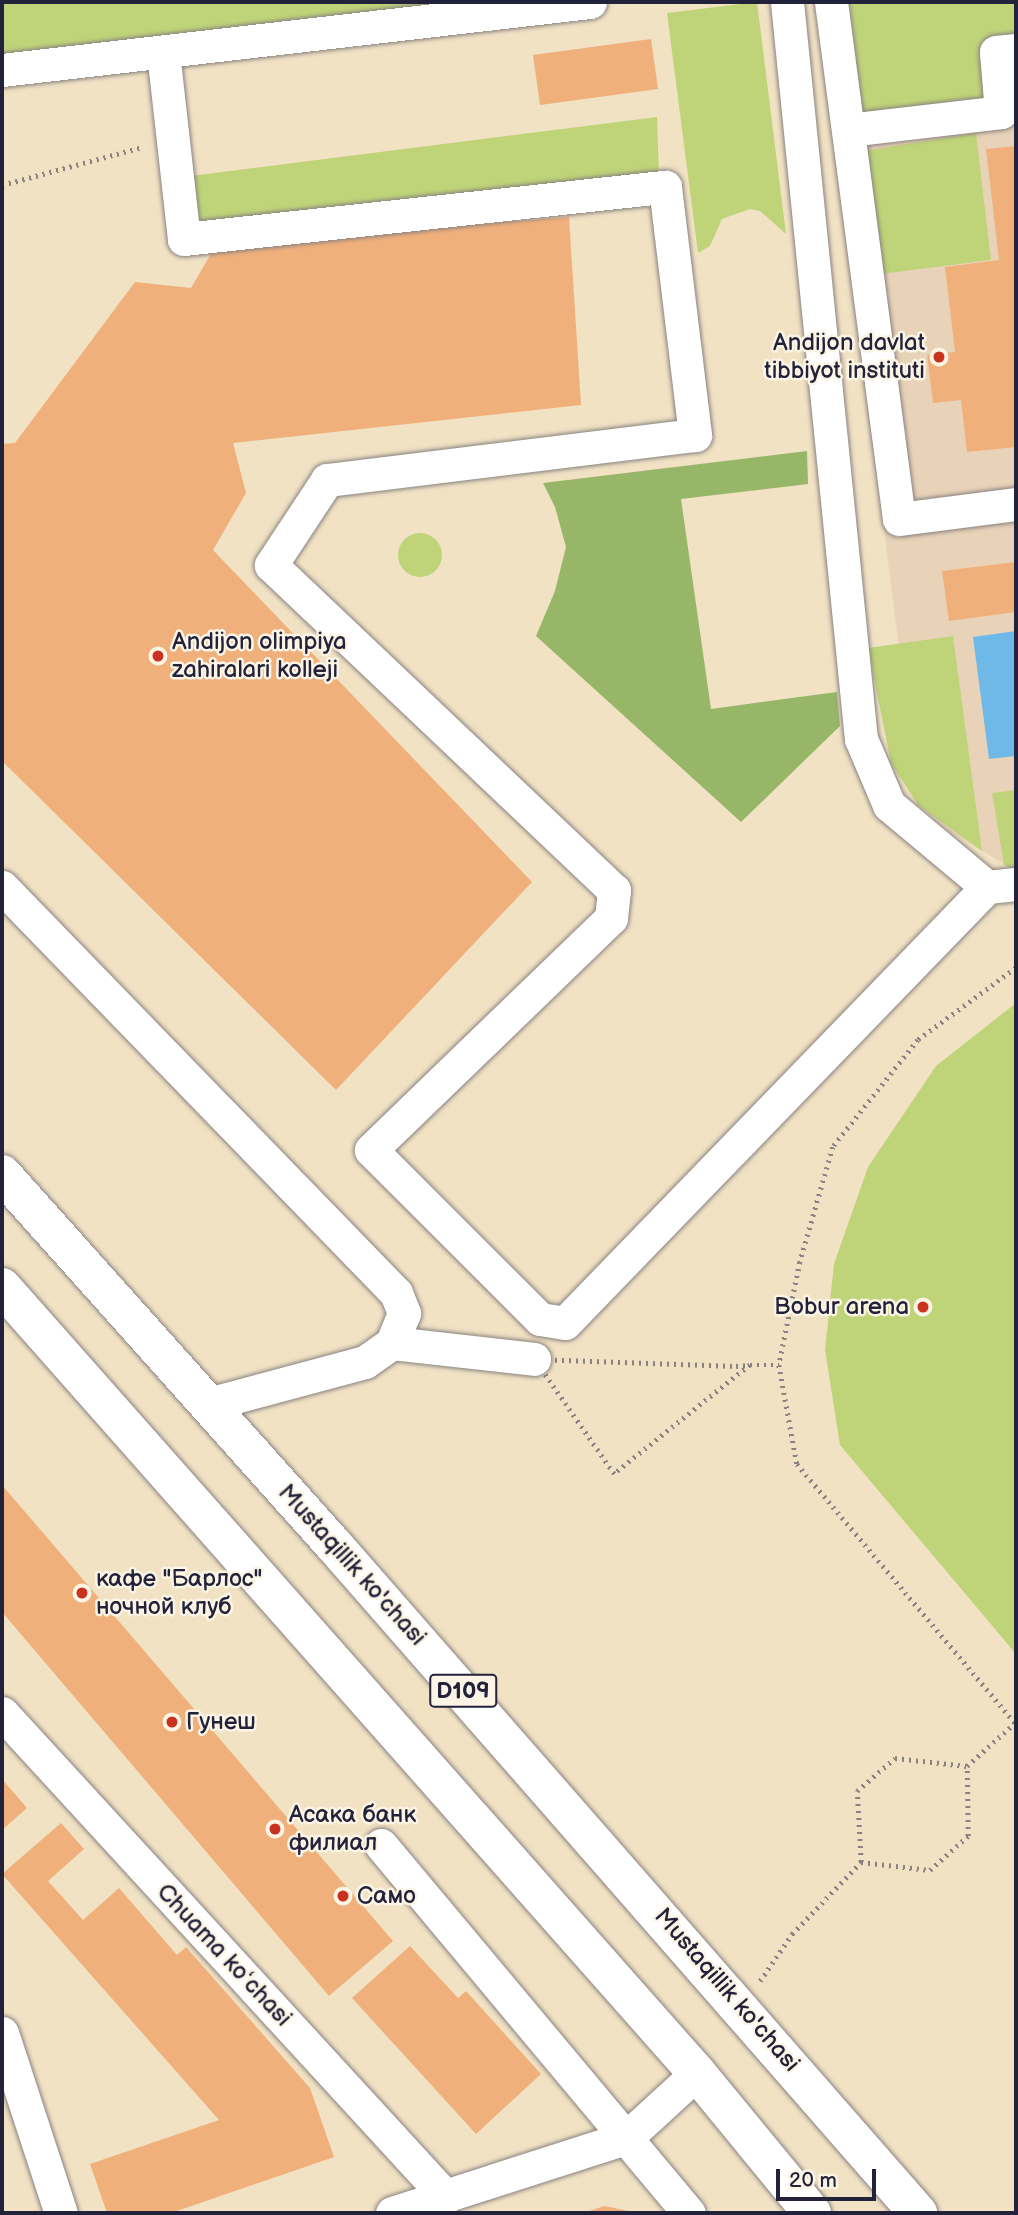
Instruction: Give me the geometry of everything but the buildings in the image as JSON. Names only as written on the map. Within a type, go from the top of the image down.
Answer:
[{"type":"main road","name":"Mustaqillik ko'chasi","points":[[2,1174],[743,2008],[918,2213]]},
{"type":"main road","points":[[2,1287],[696,2073],[812,2213]]},
{"type":"street","points":[[2,70],[590,2]]},
{"type":"street","points":[[163,52],[170,140],[184,239],[665,187],[695,435],[327,480],[271,565],[614,890],[611,918],[371,1150],[540,1319],[565,1323],[1001,885],[889,805],[861,739],[787,2]]},
{"type":"street","points":[[831,2],[899,519],[1016,504]]},
{"type":"street","points":[[848,130],[1001,112],[996,52],[1016,50]]},
{"type":"street","points":[[2,887],[396,1293],[404,1313],[392,1343],[365,1362],[208,1404]]},
{"type":"street","points":[[392,1343],[534,1359]]},
{"type":"street","name":"Chuama koʻchasi","points":[[2,1713],[446,2197]]},
{"type":"street","points":[[381,1845],[689,2213]]},
{"type":"street","points":[[2,2033],[61,2213]]},
{"type":"street","points":[[392,2213],[626,2138],[696,2073]]},
{"type":"path","points":[[2,185],[170,140]]},
{"type":"path","points":[[743,2008],[792,1934],[861,1862],[857,1791],[895,1758],[967,1766],[1016,1724],[797,1464],[779,1365],[800,1262],[833,1147],[918,1040],[1016,968]]},
{"type":"path","points":[[534,1359],[779,1365]]},
{"type":"path","points":[[534,1359],[614,1474],[750,1365]]},
{"type":"path","points":[[861,1862],[930,1870],[968,1836],[967,1766]]},
{"type":"shaded area","name":"Andijon davlat tibbiyot instituti","points":[[817,2],[1016,2],[1016,871],[949,831],[919,805]]},
{"type":"green space","points":[[2,2],[480,2],[2,61]]},
{"type":"green space","points":[[757,2],[786,234],[760,211],[750,209],[722,219],[710,246],[698,253],[667,13]]},
{"type":"green space","points":[[1016,2],[1016,57],[999,104],[863,122],[850,4]]},
{"type":"green space","points":[[657,117],[659,174],[181,227],[175,178]]},
{"type":"green space","points":[[976,133],[991,260],[881,274],[864,151]]},
{"type":"green space","points":[[807,451],[808,484],[681,499],[711,709],[837,692],[840,726],[741,822],[536,636],[555,591],[566,547],[555,507],[543,483]]},
{"type":"green space","points":[[420,533],[429,534],[436,539],[441,546],[441,564],[436,571],[429,576],[420,577],[411,576],[404,571],[399,564],[398,555],[399,546],[404,539],[411,534]]},
{"type":"green space","points":[[953,636],[982,851],[918,805],[891,763],[868,648]]},
{"type":"green space","points":[[1016,790],[1016,870],[1004,865],[992,793]]},
{"type":"green space","name":"Bobur arena","points":[[1016,1003],[1016,1654],[840,1445],[825,1350],[834,1264],[868,1167],[936,1066]]},
{"type":"water","points":[[1016,631],[1016,756],[989,759],[973,637]]},
{"type":"place","name":"Andijon davlat tibbiyot instituti","points":[[939,357]]},
{"type":"place","name":"Andijon olimpiya zahiralari kolleji","points":[[158,656]]},
{"type":"place","name":"Bobur arena","points":[[923,1307]]},
{"type":"place","name":"кафе \"Барлос\" ночной клуб","points":[[82,1593]]},
{"type":"place","name":"Гунеш","points":[[172,1722]]},
{"type":"place","name":"Асака банк филиал","points":[[275,1829]]},
{"type":"place","name":"Само","points":[[343,1896]]}]
